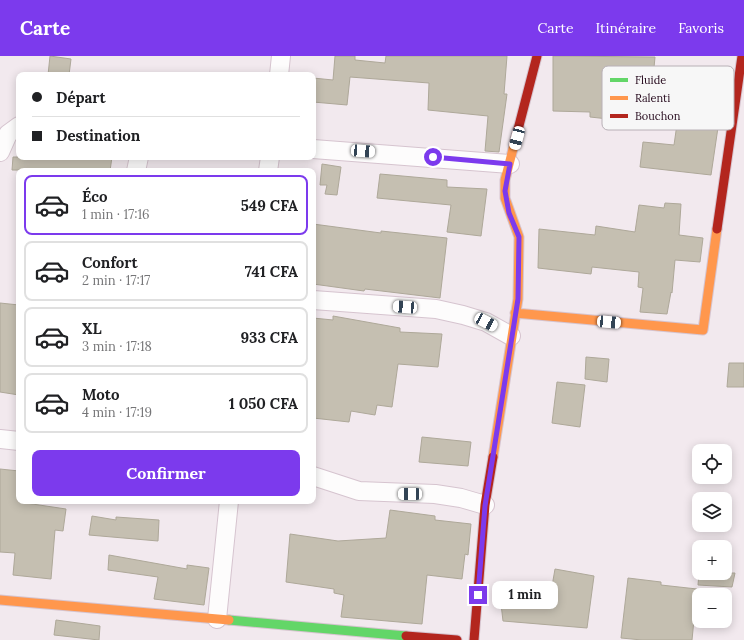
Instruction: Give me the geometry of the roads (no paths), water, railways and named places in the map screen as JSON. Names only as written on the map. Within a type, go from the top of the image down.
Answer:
[{"type":"street","points":[[279,72],[281,56]]},
{"type":"street","points":[[474,640],[485,506],[518,299],[519,237],[509,213],[505,198],[506,180],[537,56]]},
{"type":"street","points":[[734,112],[742,56]]},
{"type":"street","points":[[0,152],[8,134],[16,128]]},
{"type":"street","points":[[515,313],[703,330],[731,130]]},
{"type":"street","points":[[316,149],[510,164]]},
{"type":"street","points":[[316,300],[436,309],[486,322],[511,336]]},
{"type":"street","points":[[0,439],[16,441]]},
{"type":"street","points":[[316,477],[359,491],[435,494],[461,498],[485,506]]},
{"type":"street","points":[[217,619],[229,504]]},
{"type":"street","points":[[0,600],[457,640]]}]
